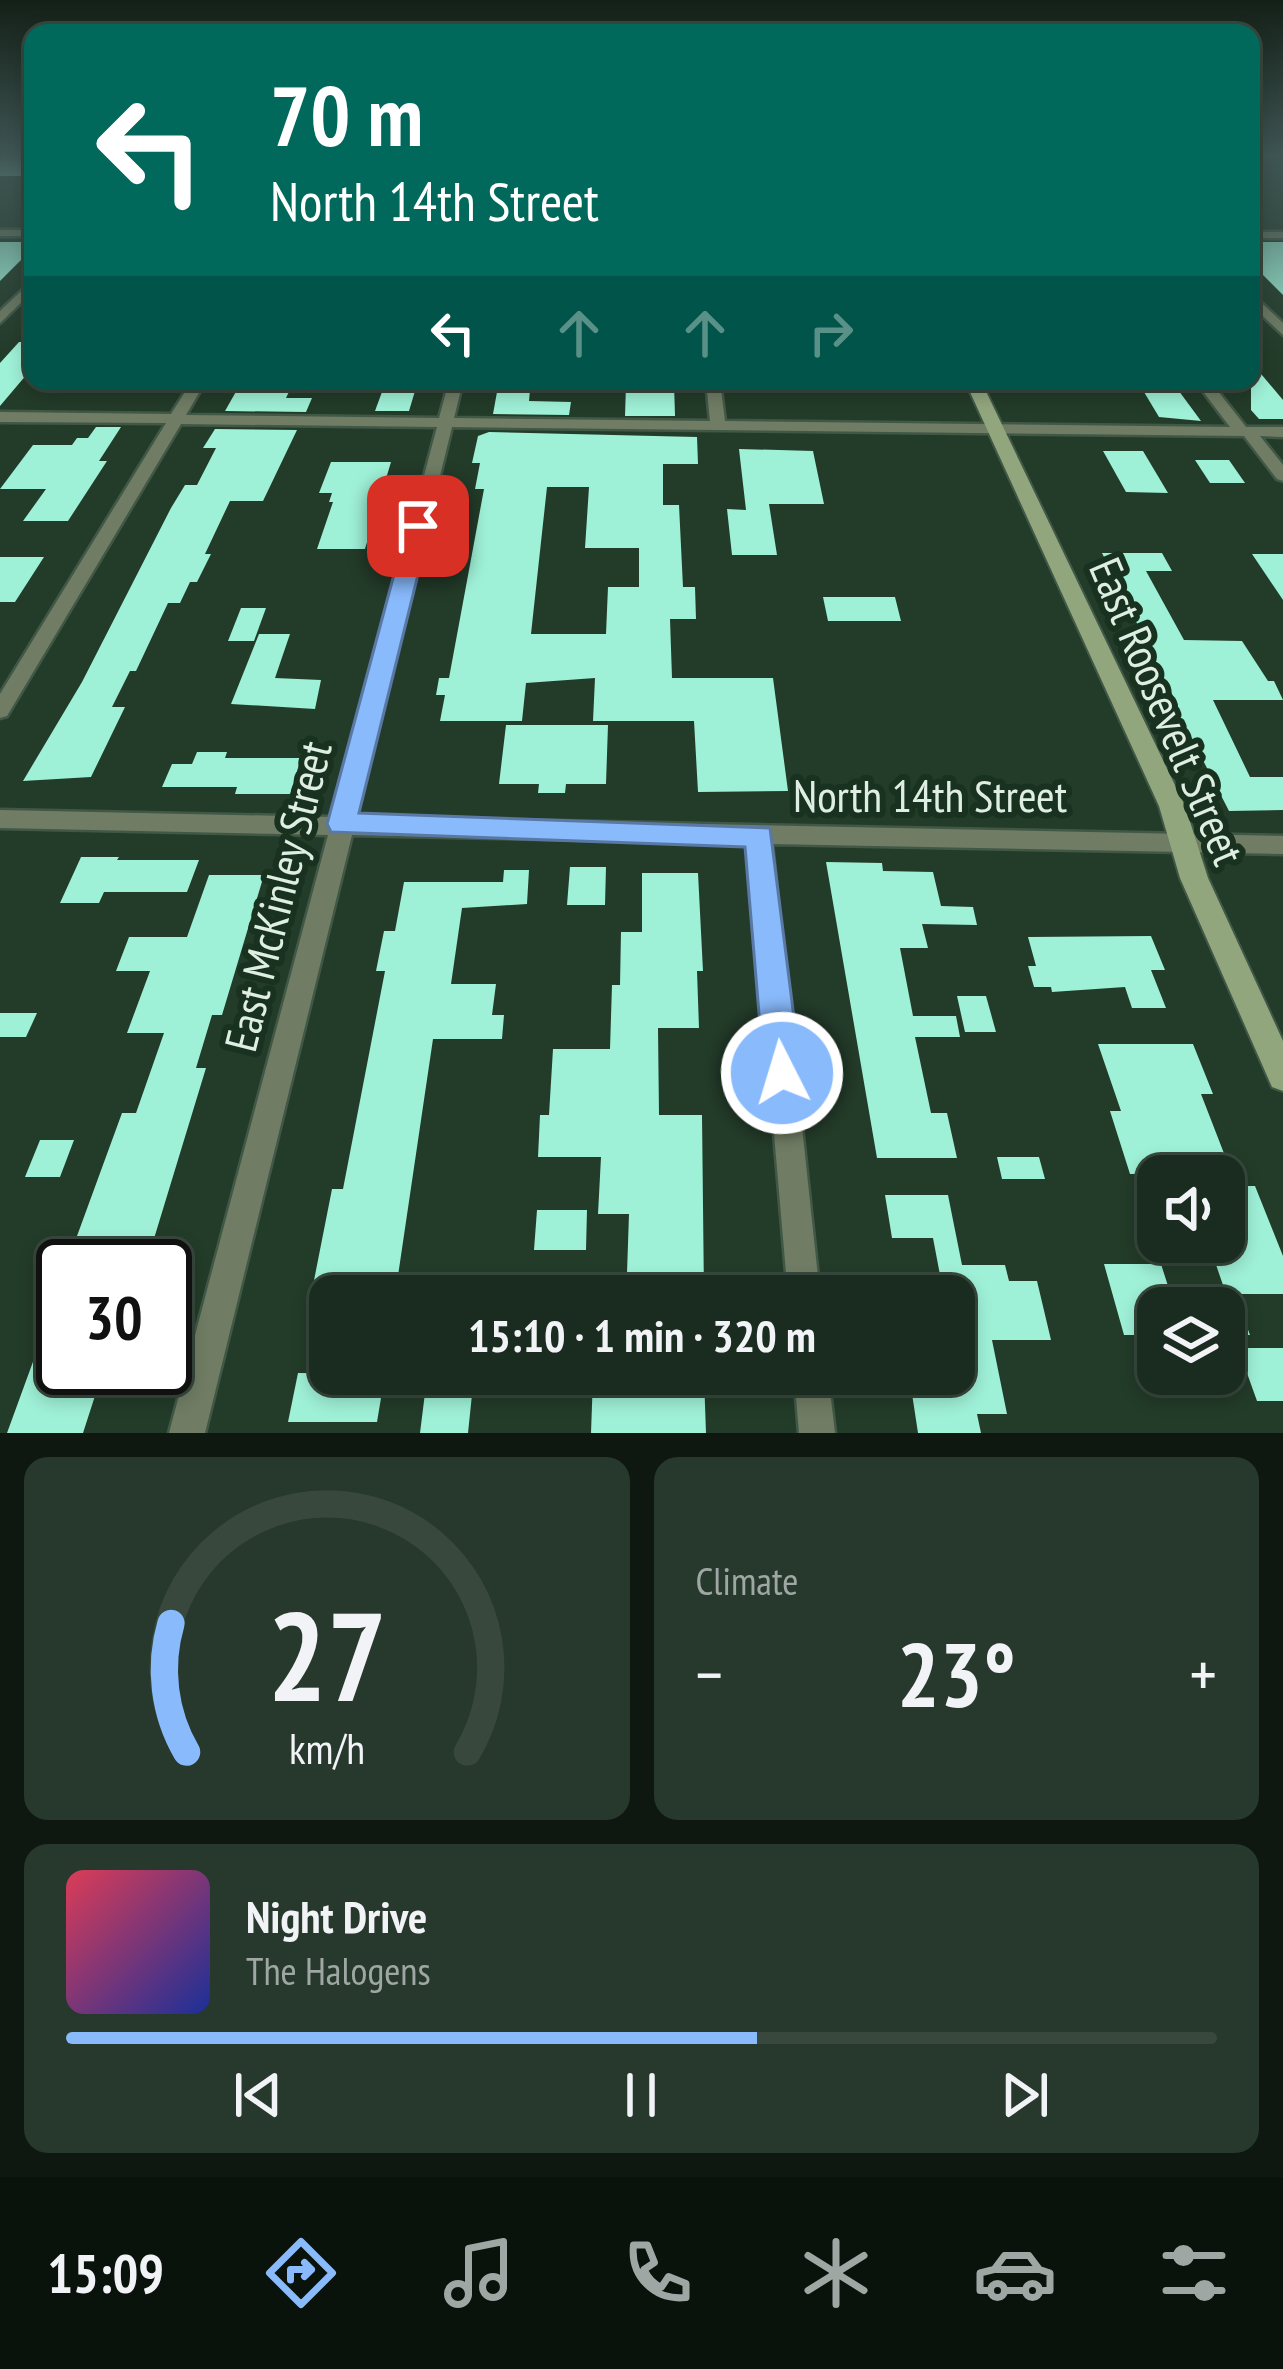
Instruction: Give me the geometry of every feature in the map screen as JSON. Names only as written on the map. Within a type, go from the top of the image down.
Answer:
[{"type":"street","points":[[0,319],[24,294]]},
{"type":"street","points":[[1260,307],[1283,331]]},
{"type":"street","points":[[0,711],[194,390]]},
{"type":"street","name":"East McKinley Street","points":[[187,1433],[454,390]]},
{"type":"street","points":[[714,390],[718,423]]},
{"type":"street","name":"East Roosevelt Street","points":[[977,390],[1186,843],[1193,878],[1283,1076]]},
{"type":"street","points":[[1210,390],[1283,476]]},
{"type":"street","points":[[0,417],[1283,432]]},
{"type":"street","name":"North 14th Street","points":[[0,819],[1283,844]]},
{"type":"street","points":[[760,836],[802,1275]]},
{"type":"street","points":[[813,1395],[817,1433]]},
{"type":"building","points":[[0,242],[24,242],[24,257],[0,281]]},
{"type":"building","points":[[1260,242],[1283,242],[1283,295],[1260,272]]},
{"type":"building","points":[[24,342],[24,378],[0,406],[0,363]]},
{"type":"building","points":[[1260,373],[1283,400],[1283,419],[1259,419],[1251,410],[1251,390],[1260,390]]},
{"type":"building","points":[[237,390],[290,390],[286,398],[312,398],[306,412],[225,411]]},
{"type":"building","points":[[383,390],[415,390],[409,411],[375,411]]},
{"type":"building","points":[[497,390],[530,390],[529,401],[571,402],[569,415],[493,414]]},
{"type":"building","points":[[626,390],[674,390],[675,416],[625,416]]},
{"type":"building","points":[[1143,390],[1178,390],[1201,421],[1159,417]]},
{"type":"building","points":[[96,427],[121,427],[99,461],[107,461],[68,521],[23,521],[46,489],[0,489],[33,445],[72,445],[77,438],[88,438]]},
{"type":"building","points":[[215,429],[297,430],[263,501],[230,501],[197,582],[190,582],[180,603],[168,603],[136,671],[130,671],[112,707],[125,707],[91,777],[23,781],[82,682],[171,508],[185,485],[197,485],[216,448],[203,448]]},
{"type":"building","points":[[489,432],[697,437],[698,464],[663,464],[663,505],[679,505],[683,587],[695,587],[696,619],[670,619],[672,678],[773,678],[788,791],[698,792],[694,721],[593,721],[595,678],[526,683],[522,721],[440,721],[445,695],[436,695],[439,678],[449,678],[484,489],[475,489],[480,463],[472,463],[478,436]],"holes":[[[547,487],[589,487],[585,548],[639,548],[639,587],[608,587],[606,634],[531,634]]]},
{"type":"building","points":[[739,449],[813,451],[824,504],[769,504],[777,555],[732,555],[727,509],[746,510]]},
{"type":"building","points":[[1103,451],[1143,451],[1168,493],[1126,492]]},
{"type":"building","points":[[1195,460],[1229,460],[1245,483],[1210,483]]},
{"type":"building","points":[[331,462],[391,462],[365,549],[317,549],[333,502],[329,502],[332,493],[319,493]]},
{"type":"building","points":[[1102,553],[1162,553],[1172,571],[1146,571],[1184,640],[1242,641],[1268,681],[1274,681],[1283,700],[1213,700],[1250,777],[1283,777],[1283,810],[1229,811],[1188,731],[1182,731],[1169,706],[1178,706]]},
{"type":"building","points":[[1252,554],[1283,554],[1283,600]]},
{"type":"building","points":[[0,557],[44,557],[15,602],[0,602]]},
{"type":"building","points":[[823,597],[895,597],[901,621],[828,621]]},
{"type":"building","points":[[241,608],[266,608],[254,641],[228,641]]},
{"type":"building","points":[[259,634],[290,634],[275,678],[321,680],[315,709],[231,704]]},
{"type":"building","points":[[506,725],[608,725],[606,784],[566,784],[565,793],[538,793],[539,784],[499,784]]},
{"type":"building","points":[[197,752],[227,752],[225,758],[301,758],[290,794],[235,794],[237,787],[162,787],[172,764],[192,764]]},
{"type":"building","points":[[81,857],[199,860],[187,892],[104,892],[99,903],[60,903]]},
{"type":"building","points":[[826,862],[882,863],[883,871],[933,872],[941,906],[973,907],[977,925],[922,924],[928,948],[900,948],[913,1016],[956,1016],[960,1037],[915,1037],[931,1113],[947,1113],[957,1158],[877,1158]]},
{"type":"building","points":[[570,867],[606,867],[605,905],[567,905]]},
{"type":"building","points":[[504,870],[529,870],[527,904],[462,908],[451,984],[496,984],[492,1015],[504,1015],[502,1039],[433,1039],[398,1275],[315,1275],[332,1189],[343,1189],[385,971],[376,971],[384,931],[395,931],[404,882],[503,882]]},
{"type":"building","points":[[642,873],[698,873],[703,971],[697,971],[699,1028],[658,1028],[659,1115],[702,1115],[704,1275],[618,1275],[627,1273],[629,1214],[598,1214],[601,1157],[538,1157],[540,1115],[549,1115],[553,1049],[610,1049],[612,985],[620,985],[621,932],[642,932]]},
{"type":"building","points":[[209,875],[264,875],[222,1015],[212,1015],[196,1068],[206,1068],[154,1239],[77,1236],[122,1113],[136,1113],[164,1033],[127,1033],[150,971],[116,971],[129,937],[187,937]]},
{"type":"building","points":[[1151,936],[1165,970],[1151,970],[1166,1008],[1132,1008],[1125,987],[1052,992],[1051,987],[1034,987],[1028,966],[1036,966],[1028,937]]},
{"type":"building","points":[[957,996],[986,996],[996,1032],[965,1032]]},
{"type":"building","points":[[0,1013],[37,1013],[26,1037],[0,1037]]},
{"type":"building","points":[[1098,1044],[1193,1044],[1213,1094],[1201,1094],[1225,1155],[1137,1155],[1137,1174],[1130,1174],[1110,1111],[1121,1111]]},
{"type":"building","points":[[40,1140],[74,1140],[60,1177],[25,1177]]},
{"type":"building","points":[[997,1157],[1039,1157],[1045,1179],[1002,1179]]},
{"type":"building","points":[[1245,1186],[1255,1186],[1283,1256],[1283,1294],[1245,1294],[1245,1287],[1224,1287],[1215,1263],[1245,1263]]},
{"type":"building","points":[[885,1195],[948,1195],[962,1265],[1005,1265],[1009,1281],[1037,1281],[1051,1340],[992,1340],[1007,1414],[977,1414],[981,1433],[918,1433],[912,1395],[975,1395],[975,1275],[940,1275],[933,1238],[892,1238]]},
{"type":"building","points":[[537,1210],[587,1210],[586,1250],[534,1250]]},
{"type":"building","points":[[1104,1264],[1161,1264],[1168,1287],[1137,1287],[1137,1335],[1124,1335]]},
{"type":"building","points":[[1245,1348],[1283,1348],[1283,1401],[1257,1401],[1245,1368]]},
{"type":"building","points":[[34,1359],[36,1395],[95,1395],[83,1433],[7,1433]]},
{"type":"building","points":[[298,1373],[309,1373],[309,1395],[382,1395],[377,1422],[288,1422]]},
{"type":"building","points":[[425,1395],[472,1395],[468,1433],[420,1433]]},
{"type":"building","points":[[592,1395],[705,1395],[706,1433],[591,1433]]},
{"type":"route","points":[[418,526],[342,824],[760,836],[782,1073]]}]
